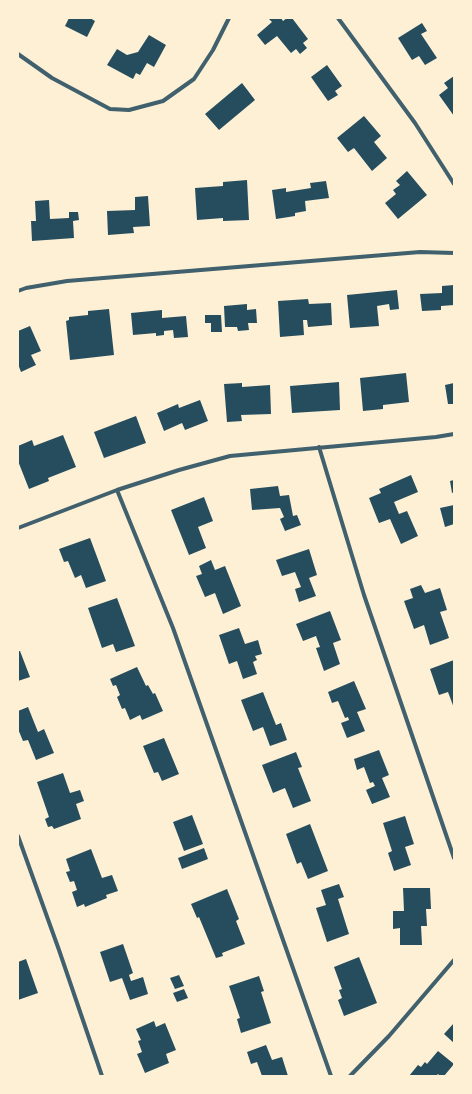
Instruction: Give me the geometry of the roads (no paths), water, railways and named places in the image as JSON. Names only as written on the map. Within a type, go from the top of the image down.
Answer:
[{"type":"street","points":[[18,54],[52,78],[110,108],[129,110],[163,101],[194,79],[213,50],[229,18]]},
{"type":"street","points":[[338,18],[415,123],[454,184]]},
{"type":"street","points":[[18,291],[26,288],[75,280],[420,252],[454,254]]},
{"type":"street","points":[[18,528],[117,490],[179,470],[230,456],[436,437],[454,434]]},
{"type":"street","points":[[319,447],[364,595],[454,858]]},
{"type":"street","points":[[117,490],[173,628],[331,1076]]},
{"type":"street","points":[[18,836],[60,950],[102,1076]]},
{"type":"street","points":[[350,1076],[390,1036],[454,960]]}]
